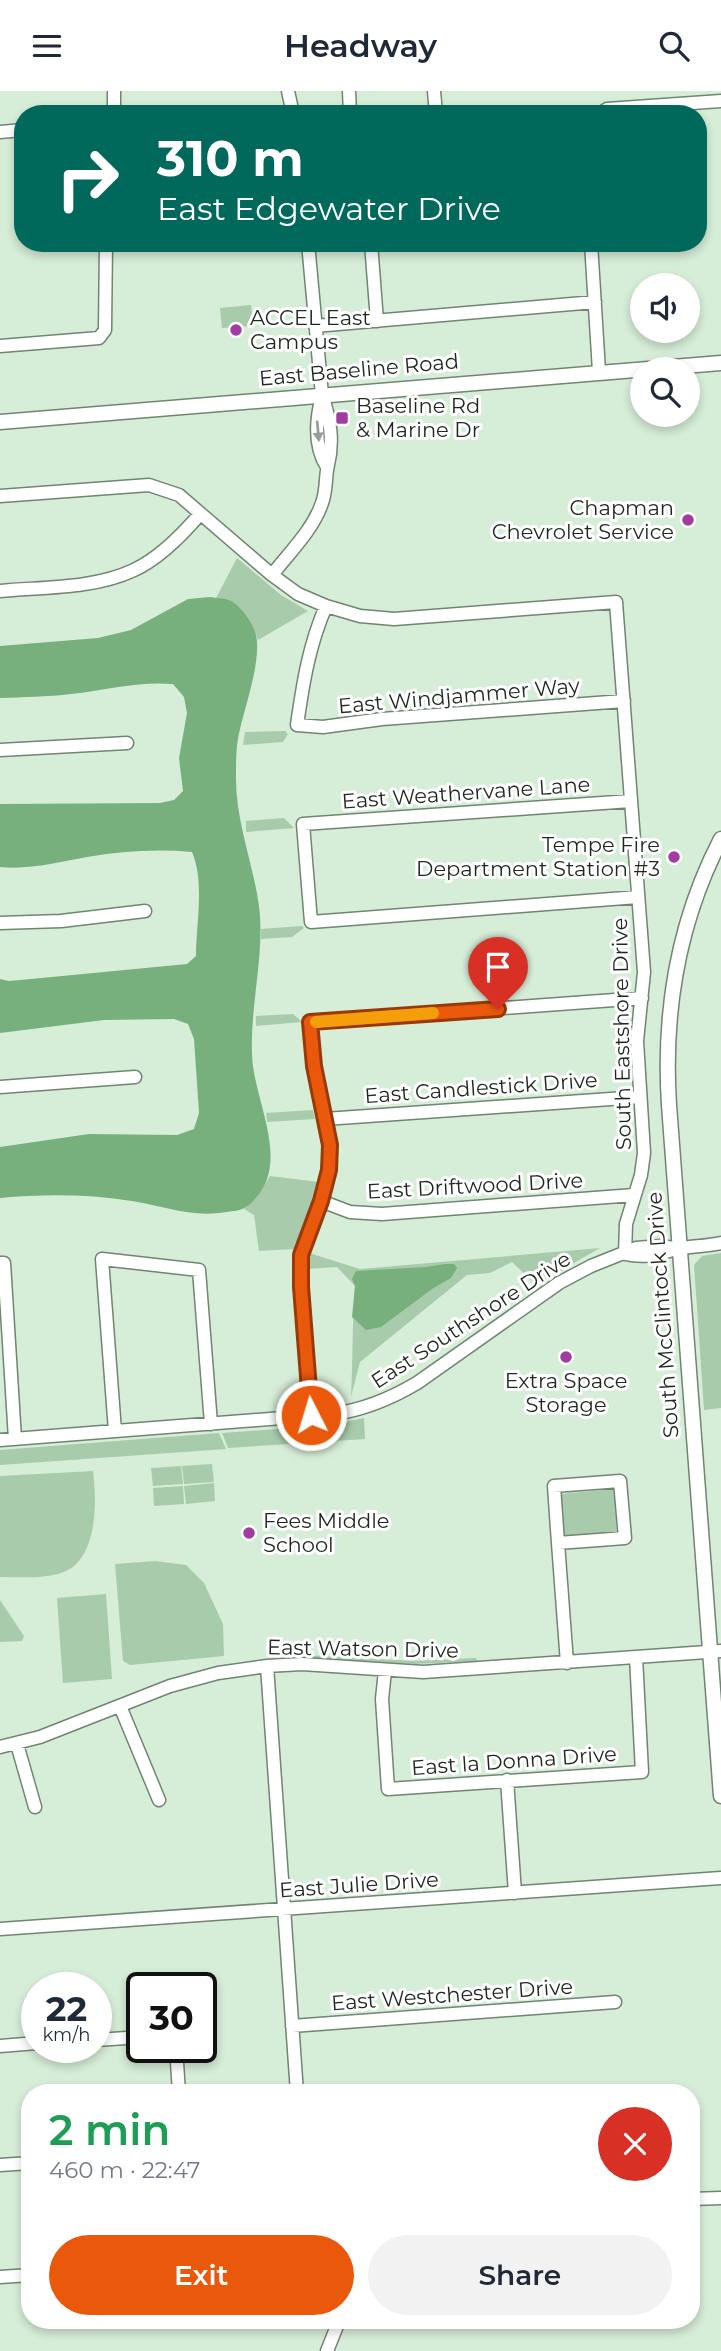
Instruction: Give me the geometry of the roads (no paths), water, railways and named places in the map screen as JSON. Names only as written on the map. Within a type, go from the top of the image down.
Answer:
[{"type":"main road","name":"East Baseline Road","points":[[0,422],[721,363]]},
{"type":"main road","name":"South McClintock Drive","points":[[721,838],[687,923],[677,964],[670,1006],[667,1070],[715,1651],[721,1796]]},
{"type":"street","points":[[664,105],[721,101]]},
{"type":"street","points":[[0,347],[99,338],[105,330],[106,252]]},
{"type":"street","points":[[272,575],[319,511],[332,454],[329,416],[322,395],[311,252]]},
{"type":"street","points":[[372,252],[377,321]]},
{"type":"street","points":[[591,252],[599,371]]},
{"type":"street","points":[[315,326],[594,302]]},
{"type":"street","points":[[0,496],[149,485],[179,495],[272,575],[298,594],[326,606]]},
{"type":"street","points":[[0,591],[96,582],[135,570],[164,551],[200,514]]},
{"type":"street","name":"South Eastshore Drive","points":[[326,606],[360,616],[394,619],[615,602],[645,972],[637,1041],[644,1153],[641,1175],[626,1224],[625,1254]]},
{"type":"street","name":"East Windjammer Way","points":[[326,606],[305,668],[297,725],[323,727],[382,719],[624,701]]},
{"type":"street","points":[[0,750],[127,743]]},
{"type":"street","name":"East Weathervane Lane","points":[[631,801],[303,824],[310,922],[638,897]]},
{"type":"street","points":[[0,923],[61,921],[145,911]]},
{"type":"street","points":[[311,1415],[301,1255],[321,1201],[329,1170],[330,1145],[314,1066],[310,1022],[642,998]]},
{"type":"street","points":[[0,1087],[135,1077]]},
{"type":"street","name":"East Candlestick Drive","points":[[325,1119],[639,1097]]},
{"type":"street","name":"East Driftwood Drive","points":[[321,1201],[350,1212],[382,1214],[634,1195]]},
{"type":"street","name":"East Southshore Drive","points":[[0,1440],[211,1424],[361,1409],[401,1392],[559,1283],[591,1266],[636,1248],[661,1245],[680,1249],[721,1244]]},
{"type":"street","points":[[115,1430],[102,1259],[199,1270],[211,1424]]},
{"type":"street","points":[[2,1263],[15,1439]]},
{"type":"street","points":[[558,1543],[625,1538],[620,1481],[554,1486],[558,1543],[567,1663]]},
{"type":"street","name":"East Watson Drive","points":[[0,1748],[18,1744],[184,1682],[218,1673],[267,1666],[302,1664],[435,1672],[715,1651]]},
{"type":"street","name":"East la Donna Drive","points":[[385,1671],[382,1699],[388,1789],[642,1772],[636,1657]]},
{"type":"street","points":[[267,1666],[296,2084]]},
{"type":"street","points":[[120,1706],[159,1800]]},
{"type":"street","points":[[18,1744],[35,1807]]},
{"type":"street","points":[[507,1780],[515,1893]]},
{"type":"street","name":"East Julie Drive","points":[[0,1929],[721,1878]]},
{"type":"street","name":"East Westchester Drive","points":[[292,2025],[615,2002]]},
{"type":"street","points":[[0,2046],[21,2044]]},
{"type":"street","points":[[177,2063],[178,2084]]},
{"type":"street","points":[[0,2165],[21,2164]]},
{"type":"street","points":[[700,2199],[721,2198]]},
{"type":"street","points":[[0,2277],[21,2276]]},
{"type":"street","points":[[327,2351],[337,2329]]},
{"type":"place","name":"ACCEL East Campus","points":[[236,330]]},
{"type":"place","name":"Baseline Rd & Marine Dr","points":[[342,418]]},
{"type":"place","name":"Chapman Chevrolet Service","points":[[688,520]]},
{"type":"place","name":"Tempe Fire Department Station #3","points":[[674,857]]},
{"type":"place","name":"Extra Space Storage","points":[[566,1357]]},
{"type":"place","name":"Fees Middle School","points":[[249,1533]]}]
